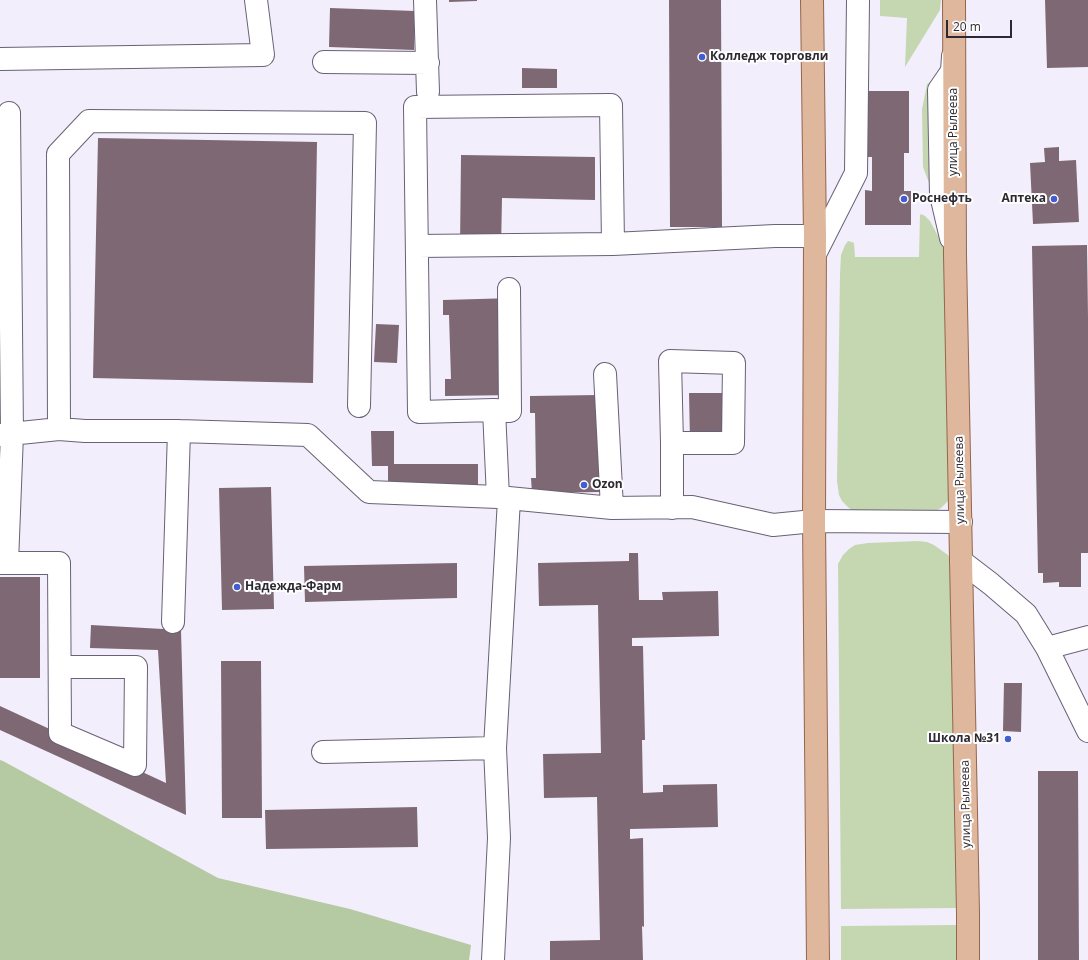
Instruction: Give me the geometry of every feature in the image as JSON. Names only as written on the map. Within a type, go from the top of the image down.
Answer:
[{"type":"main road","points":[[812,0],[815,245],[814,521],[818,960]]},
{"type":"main road","name":"улица Рылеева","points":[[954,0],[955,255],[968,960]]},
{"type":"street","points":[[0,59],[262,55],[256,0]]},
{"type":"street","points":[[425,0],[428,92]]},
{"type":"street","points":[[417,246],[613,244],[775,236],[815,245],[856,172],[858,0]]},
{"type":"street","points":[[324,62],[428,63]]},
{"type":"street","points":[[508,289],[510,411],[419,412],[415,107],[611,105],[613,244]]},
{"type":"street","points":[[9,113],[4,563],[59,563],[60,733],[135,765],[136,667],[60,667]]},
{"type":"street","points":[[59,429],[58,154],[89,121],[364,123],[359,406]]},
{"type":"street","points":[[672,443],[733,443],[734,362],[670,361],[672,508]]},
{"type":"street","points":[[605,374],[612,508]]},
{"type":"street","points":[[493,960],[499,838],[495,748],[503,498],[494,410]]},
{"type":"street","points":[[6,434],[59,429],[85,431],[179,431],[308,435],[369,492],[503,498],[612,508],[692,508],[773,525],[814,521],[961,522]]},
{"type":"street","points":[[173,622],[179,431]]},
{"type":"street","points":[[961,561],[1026,614],[1047,648],[1088,731]]},
{"type":"street","points":[[1047,648],[1088,637]]},
{"type":"street","points":[[323,752],[495,748]]},
{"type":"green space","points":[[880,0],[941,0],[940,10],[905,67],[907,18],[880,16]]},
{"type":"green space","points":[[944,74],[946,189],[929,183],[923,167],[922,109],[927,84]]},
{"type":"green space","points":[[921,214],[930,221],[945,249],[954,493],[941,508],[932,513],[855,512],[842,501],[839,495],[837,481],[841,255],[848,241],[854,243],[855,257],[919,257]]},
{"type":"green space","points":[[918,541],[927,542],[934,545],[948,555],[954,563],[956,578],[956,908],[841,909],[838,564],[843,555],[855,545]]},
{"type":"green space","points":[[0,760],[218,878],[350,909],[471,945],[469,960],[0,960]]},
{"type":"green space","points":[[956,925],[956,960],[841,960],[841,926]]},
{"type":"building","points":[[449,0],[477,0],[477,1],[449,2]]},
{"type":"building","points":[[669,0],[721,0],[722,227],[670,227]]},
{"type":"building","points":[[1045,0],[1088,0],[1088,67],[1047,68]]},
{"type":"building","points":[[330,8],[415,11],[414,50],[329,47]]},
{"type":"building","points":[[522,68],[557,69],[557,88],[522,88]]},
{"type":"building","points":[[865,91],[909,91],[909,153],[904,153],[904,191],[911,191],[911,225],[865,225],[865,190],[872,191],[872,157],[865,157]]},
{"type":"building","points":[[98,138],[317,142],[313,383],[93,378]]},
{"type":"building","points":[[1059,147],[1059,161],[1076,160],[1079,222],[1033,224],[1030,163],[1045,162],[1044,148]]},
{"type":"building","points":[[461,155],[595,157],[595,200],[502,198],[501,249],[460,248]]},
{"type":"building","points":[[1087,245],[1088,553],[1081,553],[1081,587],[1059,587],[1059,582],[1043,583],[1043,573],[1038,573],[1032,246]]},
{"type":"building","points":[[514,298],[516,395],[445,396],[445,379],[451,379],[449,315],[443,315],[443,300]]},
{"type":"building","points":[[376,324],[399,325],[397,363],[374,362]]},
{"type":"building","points":[[689,393],[727,393],[728,440],[690,440]]},
{"type":"building","points":[[599,395],[601,492],[532,493],[531,478],[536,478],[535,413],[530,413],[530,396]]},
{"type":"building","points":[[371,431],[394,431],[394,464],[478,464],[478,487],[388,486],[388,466],[372,466]]},
{"type":"building","points":[[271,487],[274,609],[222,610],[219,488]]},
{"type":"building","points":[[629,553],[638,553],[639,600],[663,600],[662,592],[718,591],[719,636],[632,638],[632,646],[643,646],[645,740],[642,740],[643,793],[663,792],[663,785],[717,784],[718,827],[630,829],[630,839],[643,838],[643,960],[550,960],[550,941],[600,940],[597,797],[544,798],[543,754],[601,753],[598,605],[539,606],[538,563],[629,561]]},
{"type":"building","points":[[457,563],[457,598],[305,602],[304,566]]},
{"type":"building","points":[[0,577],[40,577],[40,678],[0,678]]},
{"type":"building","points":[[91,625],[181,630],[186,815],[0,730],[0,706],[166,783],[158,650],[90,648]]},
{"type":"building","points":[[221,661],[261,661],[262,818],[222,818]]},
{"type":"building","points":[[1004,683],[1022,683],[1021,732],[1003,731]]},
{"type":"building","points":[[1038,771],[1078,771],[1079,960],[1038,960]]},
{"type":"building","points":[[417,807],[418,847],[266,849],[265,810]]},
{"type":"place","name":"Колледж торговли","points":[[702,57]]},
{"type":"place","name":"Роснефть","points":[[904,199]]},
{"type":"place","name":"Аптека","points":[[1054,199]]},
{"type":"place","name":"Ozon","points":[[584,485]]},
{"type":"place","name":"Надежда-Фарм","points":[[237,587]]},
{"type":"place","name":"Школа №31","points":[[1008,739]]}]
